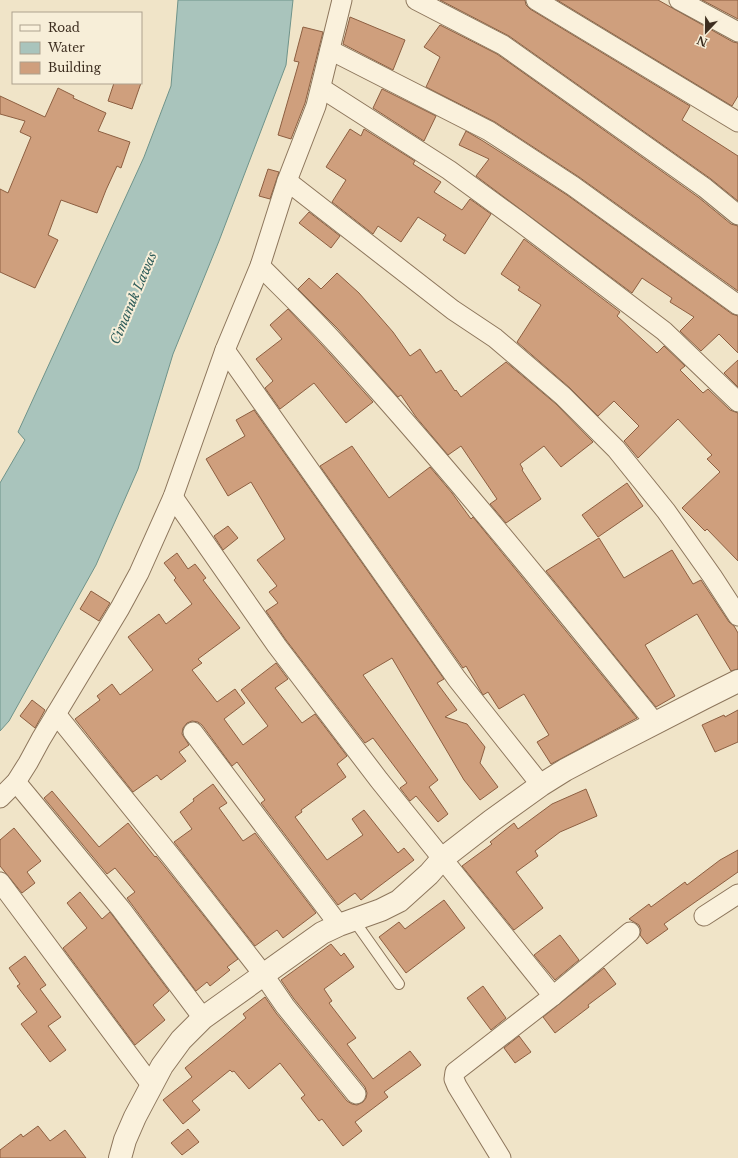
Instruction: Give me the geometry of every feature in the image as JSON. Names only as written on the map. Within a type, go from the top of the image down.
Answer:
[{"type":"street","points":[[0,798],[16,782],[99,645],[139,573],[173,497],[225,350],[260,266],[287,182],[316,106],[342,0]]},
{"type":"street","points":[[416,0],[503,45],[705,188],[738,215]]},
{"type":"street","points":[[536,0],[738,122]]},
{"type":"street","points":[[679,0],[738,32]]},
{"type":"street","points":[[330,50],[489,131],[573,186],[738,305]]},
{"type":"street","points":[[321,88],[449,170],[520,221],[664,331],[738,402]]},
{"type":"street","points":[[287,182],[453,310],[496,338],[563,396],[616,449],[666,511],[738,616]]},
{"type":"street","points":[[260,266],[338,346],[441,463],[562,608],[655,723]]},
{"type":"street","points":[[225,350],[457,679],[541,785]]},
{"type":"street","points":[[173,497],[277,646],[379,780],[553,996]]},
{"type":"street","points":[[120,1158],[125,1140],[135,1117],[162,1066],[181,1040],[203,1018],[322,933],[346,922],[381,910],[399,901],[429,874],[442,859],[491,820],[541,785],[600,751],[738,681]]},
{"type":"street","points":[[56,714],[174,860],[263,974],[285,1006],[356,1094]]},
{"type":"street","points":[[193,732],[346,922]]},
{"type":"street","points":[[16,782],[121,909],[203,1018]]},
{"type":"street","points":[[0,882],[152,1086]]},
{"type":"street","points":[[704,916],[738,894]]},
{"type":"street","points":[[501,1158],[457,1086],[454,1080],[455,1072],[553,996],[630,932]]},
{"type":"lane","points":[[346,922],[399,984]]},
{"type":"water","name":"Cimanuk Lawas","points":[[178,0],[293,0],[286,65],[219,241],[173,354],[138,469],[96,565],[9,721],[0,731],[0,483],[25,440],[18,432],[144,157],[171,86]]},
{"type":"building","points":[[440,0],[525,0],[526,5],[530,9],[690,106],[682,120],[738,156],[738,201],[711,179],[509,36]]},
{"type":"building","points":[[557,0],[658,0],[733,42],[738,43],[738,96],[732,106]]},
{"type":"building","points":[[702,0],[738,0],[738,19]]},
{"type":"building","points":[[350,17],[405,40],[393,70],[343,44]]},
{"type":"building","points":[[440,25],[497,54],[698,197],[731,224],[738,226],[738,291],[579,177],[495,122],[426,87],[440,57],[424,47]]},
{"type":"building","points":[[303,27],[323,32],[305,103],[291,139],[278,135],[299,62],[294,61]]},
{"type":"building","points":[[114,84],[141,84],[132,109],[108,101]]},
{"type":"building","points":[[58,88],[74,96],[73,98],[106,113],[98,131],[130,142],[121,168],[117,166],[97,213],[61,200],[48,235],[58,240],[35,288],[0,272],[0,189],[8,193],[31,137],[20,132],[25,121],[0,114],[0,96],[45,117]]},
{"type":"building","points":[[382,89],[436,116],[424,141],[373,108]]},
{"type":"building","points":[[350,129],[361,136],[364,129],[415,161],[413,164],[441,182],[434,192],[462,210],[470,199],[491,214],[465,254],[443,240],[446,235],[418,217],[401,242],[378,226],[373,234],[332,202],[346,180],[326,167]]},
{"type":"building","points":[[466,131],[567,195],[732,314],[738,316],[738,353],[719,334],[701,351],[680,331],[694,317],[670,302],[672,298],[642,278],[632,293],[476,176],[489,159],[459,145]]},
{"type":"building","points":[[268,169],[279,172],[270,199],[259,196]]},
{"type":"building","points":[[309,212],[340,236],[331,248],[299,223]]},
{"type":"building","points":[[524,239],[620,312],[617,316],[657,353],[664,346],[685,366],[680,370],[703,393],[708,389],[730,410],[738,413],[738,561],[707,529],[705,531],[682,508],[720,472],[707,459],[712,455],[678,419],[638,458],[624,441],[639,426],[614,401],[598,416],[570,388],[517,342],[541,305],[518,290],[520,287],[501,274]]},
{"type":"building","points":[[337,273],[359,293],[393,332],[410,356],[420,349],[436,373],[441,370],[455,391],[456,390],[461,397],[506,362],[556,404],[593,442],[561,467],[544,446],[520,464],[523,469],[522,470],[541,499],[506,523],[490,504],[497,499],[461,446],[448,455],[416,417],[401,395],[398,397],[338,329],[298,289],[309,278],[321,289]]},
{"type":"building","points":[[288,309],[373,402],[346,423],[314,383],[280,409],[265,388],[273,381],[256,359],[282,339],[270,325]]},
{"type":"building","points":[[738,360],[738,387],[724,373]]},
{"type":"building","points":[[254,410],[444,679],[437,683],[457,710],[445,717],[467,724],[485,747],[480,763],[498,787],[480,800],[464,780],[392,658],[363,675],[438,780],[429,787],[448,814],[438,822],[416,796],[410,801],[400,788],[407,783],[373,738],[365,743],[286,640],[266,611],[278,603],[269,592],[277,586],[257,560],[285,539],[251,482],[228,496],[206,459],[245,436],[236,420]]},
{"type":"building","points":[[352,446],[389,498],[430,467],[471,519],[473,517],[637,718],[551,764],[537,742],[549,735],[524,694],[499,709],[488,692],[483,695],[466,666],[463,668],[320,466]]},
{"type":"building","points":[[627,483],[643,506],[598,537],[582,515]]},
{"type":"building","points":[[228,526],[238,538],[223,550],[214,536]]},
{"type":"building","points":[[599,538],[624,578],[672,550],[693,584],[701,580],[738,633],[738,669],[731,671],[697,614],[645,645],[675,696],[656,707],[546,571]]},
{"type":"building","points":[[177,553],[188,569],[195,564],[206,578],[203,580],[240,628],[198,659],[202,663],[192,670],[217,702],[235,689],[245,703],[224,719],[243,745],[268,726],[241,690],[276,663],[288,679],[275,688],[302,723],[315,714],[347,756],[337,764],[346,777],[301,810],[302,812],[295,817],[327,860],[363,835],[352,819],[364,810],[398,853],[404,848],[414,860],[361,900],[355,893],[338,905],[261,803],[265,800],[237,762],[232,766],[202,725],[198,722],[192,721],[187,723],[183,728],[182,734],[189,745],[179,752],[186,761],[161,780],[157,775],[133,792],[75,719],[100,700],[97,696],[112,684],[120,695],[153,670],[128,637],[159,614],[166,624],[192,604],[174,580],[176,578],[164,563]]},
{"type":"building","points":[[91,591],[110,603],[99,621],[80,609]]},
{"type":"building","points":[[32,700],[45,710],[35,728],[20,716]]},
{"type":"building","points":[[738,710],[738,742],[715,752],[702,725],[724,715],[725,717]]},
{"type":"building","points":[[213,784],[227,803],[219,808],[243,841],[255,833],[316,913],[283,938],[277,930],[255,946],[174,842],[192,829],[180,812],[194,801],[193,799]]},
{"type":"building","points":[[586,789],[597,816],[560,832],[535,851],[538,856],[516,872],[543,908],[514,930],[462,866],[492,844],[490,842],[514,823],[518,829],[552,804]]},
{"type":"building","points":[[52,791],[99,847],[128,823],[238,959],[227,967],[230,970],[210,986],[207,982],[196,991],[127,898],[135,892],[115,868],[107,874],[44,798]]},
{"type":"building","points":[[14,828],[41,861],[27,872],[35,883],[22,893],[0,866],[0,840]]},
{"type":"building","points":[[738,850],[738,872],[664,924],[668,929],[647,944],[640,935],[641,930],[639,925],[629,919],[649,904],[651,907],[685,882],[687,885],[720,860]]},
{"type":"building","points":[[80,892],[102,919],[110,912],[169,991],[153,1005],[165,1020],[135,1045],[63,948],[87,928],[67,903]]},
{"type":"building","points":[[444,900],[465,928],[406,973],[379,937],[399,922],[405,929]]},
{"type":"building","points":[[560,935],[579,960],[555,980],[534,955]]},
{"type":"building","points":[[331,944],[341,956],[344,953],[354,967],[324,989],[332,1001],[329,1003],[356,1038],[347,1044],[373,1079],[410,1051],[421,1065],[384,1092],[388,1097],[355,1122],[362,1131],[343,1146],[322,1119],[319,1121],[301,1098],[305,1095],[280,1063],[249,1089],[234,1071],[232,1072],[230,1070],[192,1101],[200,1110],[183,1124],[163,1100],[192,1077],[185,1068],[246,1018],[243,1014],[265,997],[276,1013],[347,1101],[357,1105],[363,1102],[367,1093],[365,1087],[294,999],[281,980]]},
{"type":"building","points":[[25,956],[46,985],[40,989],[61,1017],[48,1026],[66,1050],[50,1062],[21,1024],[37,1012],[17,986],[20,984],[9,968]]},
{"type":"building","points":[[604,968],[616,984],[555,1033],[543,1017]]},
{"type":"building","points":[[483,986],[506,1018],[491,1030],[467,998]]},
{"type":"building","points":[[519,1036],[531,1052],[515,1063],[504,1048]]},
{"type":"building","points":[[38,1126],[50,1141],[65,1130],[86,1158],[0,1158],[0,1150],[21,1134],[23,1137]]},
{"type":"building","points":[[188,1129],[199,1142],[182,1155],[171,1143]]}]
